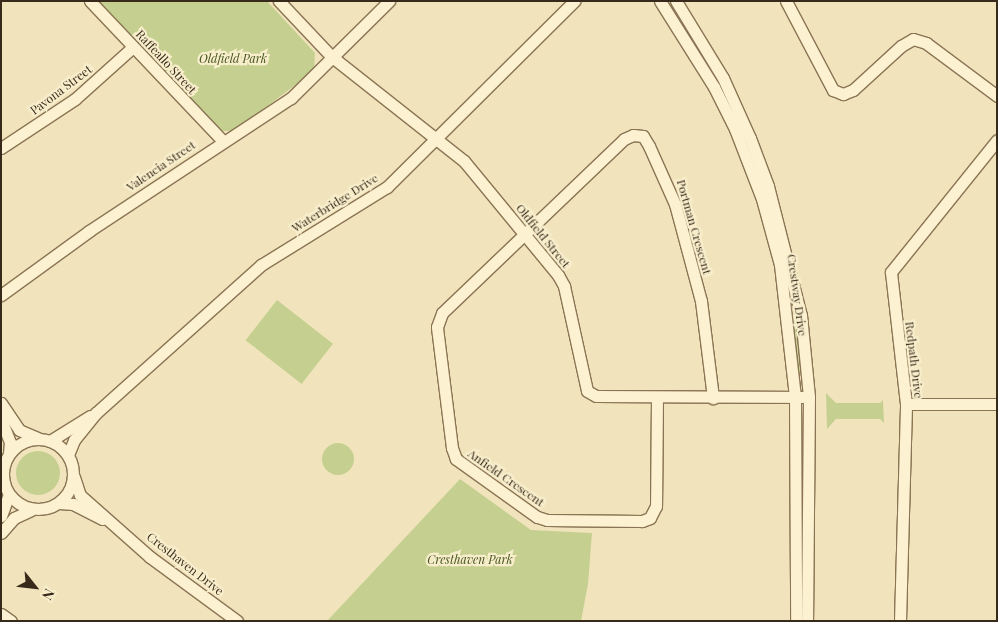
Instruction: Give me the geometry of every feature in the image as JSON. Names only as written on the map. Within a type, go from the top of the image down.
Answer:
[{"type":"street","name":"Raffeallo Street","points":[[90,1],[223,141]]},
{"type":"street","name":"Oldfield Street","points":[[279,1],[331,56],[464,161],[525,235],[564,286],[587,391],[596,396],[810,397]]},
{"type":"street","name":"Valencia Street","points":[[1,295],[89,231],[223,141],[292,98],[331,56],[388,1]]},
{"type":"street","name":"Waterbridge Drive","points":[[68,455],[74,440],[96,413],[261,265],[377,196],[437,139],[574,1]]},
{"type":"street","name":"Crestway Drive","points":[[660,1],[714,87],[746,153],[762,199],[780,265],[795,397],[796,621]]},
{"type":"street","name":"Crestway Drive","points":[[676,1],[722,78],[750,138],[768,186],[801,315],[810,397],[807,621]]},
{"type":"street","points":[[786,1],[833,90],[843,94],[853,90],[901,46],[913,39],[926,43],[997,96]]},
{"type":"street","name":"Pavona Street","points":[[1,148],[75,99],[133,47]]},
{"type":"street","name":"Portman Crescent","points":[[525,235],[624,139],[633,134],[643,136],[661,168],[683,234],[701,301],[713,398]]},
{"type":"street","name":"Redpath Drive","points":[[900,621],[906,404],[890,272],[997,140]]},
{"type":"street","name":"Anfield Crescent","points":[[525,235],[439,320],[451,439],[456,459],[537,517],[547,520],[642,521],[650,518],[656,506],[657,397]]},
{"type":"street","points":[[1,403],[19,430],[45,440],[68,455],[74,477],[71,488],[59,503],[43,510],[31,510],[20,505],[9,494],[3,475],[10,454],[10,442],[1,420]]},
{"type":"street","points":[[906,404],[997,404]]},
{"type":"street","name":"Waterbridge Drive","points":[[45,440],[96,413]]},
{"type":"street","points":[[10,454],[23,443],[45,440]]},
{"type":"street","name":"Cresthaven Drive","points":[[74,477],[80,495],[224,617],[237,621]]},
{"type":"street","points":[[1,516],[9,494]]},
{"type":"street","name":"Cresthaven Drive","points":[[59,503],[73,504],[118,526]]},
{"type":"street","points":[[1,533],[14,518],[31,510]]},
{"type":"street","points":[[1,614],[11,621]]},
{"type":"green space","name":"Oldfield Park","points":[[99,1],[267,1],[315,53],[314,71],[234,131],[222,131]]},
{"type":"green space","points":[[277,300],[333,344],[302,384],[246,340]]},
{"type":"green space","points":[[793,318],[796,321],[803,364],[798,381]]},
{"type":"green space","points":[[826,393],[836,403],[880,403],[883,400],[884,423],[880,419],[836,419],[827,429]]},
{"type":"green space","points":[[338,443],[350,447],[354,459],[350,471],[338,475],[326,471],[322,459],[326,447]]},
{"type":"green space","points":[[38,451],[50,455],[56,461],[60,473],[56,485],[50,491],[38,495],[26,491],[20,485],[16,473],[20,461],[26,455]]},
{"type":"green space","name":"Cresthaven Park","points":[[460,479],[531,530],[592,533],[588,584],[581,621],[327,621]]}]
